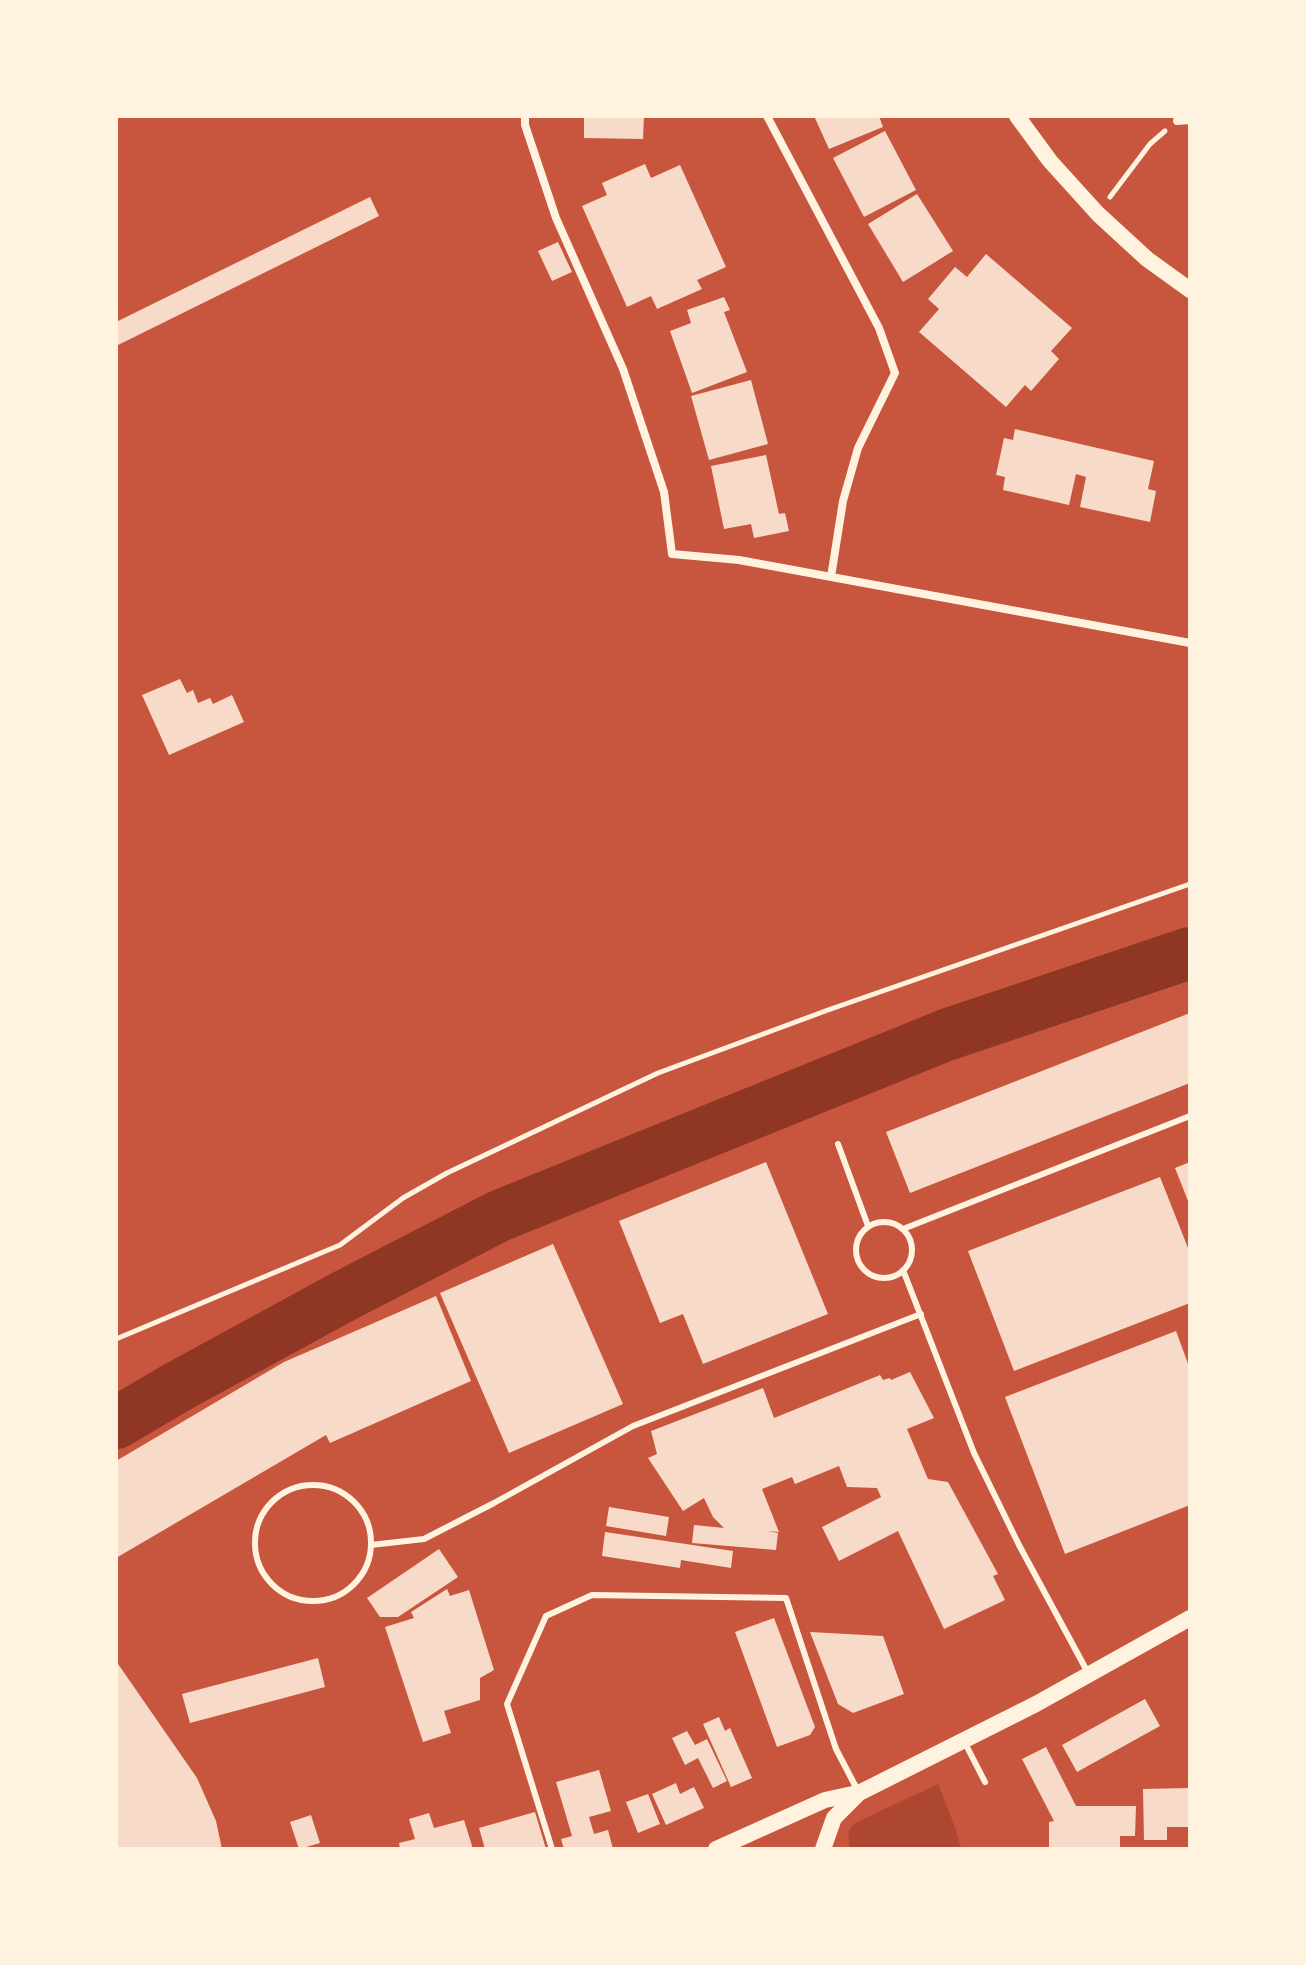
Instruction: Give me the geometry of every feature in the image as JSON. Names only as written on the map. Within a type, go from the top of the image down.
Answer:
[{"type":"main road","points":[[1017,116],[1058,171],[1098,214],[1147,259],[1190,290]]},
{"type":"main road","points":[[716,1849],[748,1841],[825,1800],[859,1793],[1089,1675],[1190,1618]]},
{"type":"main road","points":[[823,1849],[834,1818],[859,1793]]},
{"type":"street","points":[[525,116],[525,125],[556,218],[623,369],[664,492],[672,554],[739,560],[1190,643]]},
{"type":"street","points":[[767,116],[879,328],[895,373],[858,448],[843,501],[831,577]]},
{"type":"street","points":[[1177,121],[1190,120]]},
{"type":"lane","points":[[903,1229],[1190,1116]]},
{"type":"lane","points":[[838,1144],[868,1226]]},
{"type":"lane","points":[[886,1221],[903,1229],[912,1245],[903,1270],[895,1276],[877,1277],[861,1267],[855,1250],[857,1240],[868,1226],[886,1221]]},
{"type":"lane","points":[[903,1270],[985,1476],[1089,1675]]},
{"type":"lane","points":[[371,1545],[424,1539],[633,1426],[921,1314]]},
{"type":"lane","points":[[312,1485],[331,1488],[347,1496],[360,1510],[368,1526],[371,1545],[359,1578],[331,1598],[313,1601],[295,1598],[279,1590],[258,1562],[255,1545],[257,1526],[271,1503],[294,1488],[312,1485]]},
{"type":"lane","points":[[552,1849],[507,1704],[546,1616],[592,1595],[786,1598],[836,1749],[859,1793]]},
{"type":"lane","points":[[963,1740],[985,1782]]},
{"type":"path","points":[[1098,214],[1150,144],[1177,121]]},
{"type":"path","points":[[116,1339],[340,1245],[403,1198],[447,1173],[658,1073],[903,983],[1190,884]]},
{"type":"shaded area","points":[[938,1784],[961,1849],[850,1849],[848,1832],[855,1823]]},
{"type":"building","points":[[584,116],[644,116],[643,139],[584,138]]},
{"type":"building","points":[[814,116],[879,116],[883,127],[829,149]]},
{"type":"building","points":[[885,131],[916,190],[864,217],[833,158]]},
{"type":"building","points":[[645,164],[651,178],[680,165],[726,267],[697,280],[702,289],[657,309],[651,296],[627,307],[582,206],[607,195],[602,183]]},
{"type":"building","points":[[917,194],[953,251],[903,282],[868,224]]},
{"type":"building","points":[[370,197],[379,216],[116,346],[116,322]]},
{"type":"building","points":[[558,242],[572,272],[552,281],[538,251]]},
{"type":"building","points":[[986,254],[1072,328],[1051,351],[1059,359],[1031,391],[1025,385],[1006,407],[919,332],[939,309],[928,299],[955,267],[967,277]]},
{"type":"building","points":[[724,297],[730,310],[724,312],[747,372],[692,393],[670,331],[691,323],[687,310]]},
{"type":"building","points":[[751,380],[768,444],[709,460],[691,396]]},
{"type":"building","points":[[1015,429],[1154,461],[1148,489],[1156,491],[1150,522],[1080,507],[1086,477],[1076,474],[1069,505],[1003,490],[1005,477],[996,475],[1004,438],[1013,440]]},
{"type":"building","points":[[766,455],[779,514],[785,513],[789,531],[754,538],[751,524],[724,529],[711,466]]},
{"type":"building","points":[[180,679],[187,693],[193,690],[198,703],[210,698],[213,704],[232,695],[244,722],[169,755],[142,695]]},
{"type":"building","points":[[1190,1013],[1190,1083],[910,1193],[886,1132]]},
{"type":"building","points":[[766,1162],[828,1314],[703,1364],[683,1314],[660,1323],[619,1221]]},
{"type":"building","points":[[1190,1162],[1190,1206],[1175,1168]]},
{"type":"building","points":[[1160,1177],[1190,1253],[1190,1303],[1014,1371],[968,1251]]},
{"type":"building","points":[[553,1244],[623,1404],[509,1453],[440,1293]]},
{"type":"building","points":[[436,1296],[471,1381],[330,1443],[326,1435],[116,1558],[116,1461],[284,1362]]},
{"type":"building","points":[[1176,1331],[1190,1369],[1190,1505],[1065,1554],[1005,1397]]},
{"type":"building","points":[[910,1372],[934,1418],[907,1429],[928,1479],[948,1482],[998,1574],[993,1576],[1005,1600],[944,1629],[898,1531],[839,1561],[822,1527],[881,1497],[877,1488],[847,1487],[839,1466],[795,1484],[792,1477],[762,1489],[779,1532],[767,1531],[778,1533],[776,1550],[692,1543],[694,1525],[724,1528],[713,1517],[704,1498],[683,1511],[648,1458],[657,1454],[651,1431],[763,1388],[774,1418],[880,1375],[883,1380],[891,1380]]},
{"type":"building","points":[[609,1507],[669,1517],[666,1536],[606,1526]]},
{"type":"building","points":[[605,1532],[733,1551],[731,1568],[681,1560],[680,1568],[602,1556]]},
{"type":"building","points":[[439,1549],[458,1577],[398,1617],[380,1617],[367,1598]]},
{"type":"building","points":[[447,1589],[450,1596],[469,1590],[494,1670],[480,1678],[480,1700],[444,1711],[451,1733],[423,1742],[385,1627],[414,1618],[411,1612]]},
{"type":"building","points":[[774,1618],[815,1727],[810,1735],[777,1747],[735,1632]]},
{"type":"building","points":[[810,1632],[883,1636],[904,1694],[853,1713],[838,1704]]},
{"type":"building","points":[[318,1658],[325,1687],[190,1723],[182,1694]]},
{"type":"building","points":[[116,1661],[197,1778],[216,1821],[222,1849],[116,1849]]},
{"type":"building","points":[[1145,1699],[1160,1726],[1077,1772],[1062,1745]]},
{"type":"building","points":[[719,1717],[725,1731],[730,1728],[752,1778],[731,1787],[703,1724]]},
{"type":"building","points":[[687,1731],[695,1745],[707,1739],[727,1781],[713,1788],[698,1758],[685,1765],[672,1738]]},
{"type":"building","points":[[1046,1747],[1076,1806],[1136,1806],[1135,1836],[1120,1836],[1120,1849],[1049,1849],[1049,1822],[1054,1821],[1022,1759]]},
{"type":"building","points":[[599,1770],[611,1811],[589,1817],[594,1834],[608,1830],[613,1849],[564,1849],[561,1839],[572,1836],[556,1782]]},
{"type":"building","points":[[676,1783],[680,1794],[694,1787],[704,1808],[666,1825],[652,1794]]},
{"type":"building","points":[[1190,1788],[1190,1827],[1167,1827],[1167,1840],[1144,1840],[1143,1789]]},
{"type":"building","points":[[648,1794],[660,1824],[638,1833],[626,1802]]},
{"type":"building","points":[[535,1812],[546,1849],[485,1849],[479,1828]]},
{"type":"building","points":[[429,1813],[434,1828],[464,1820],[473,1849],[400,1849],[399,1843],[415,1839],[409,1819]]},
{"type":"building","points":[[311,1815],[320,1843],[299,1849],[290,1822]]},
{"type":"waterway","points":[[116,1423],[346,1295],[499,1216],[946,1035],[1190,953]]}]
